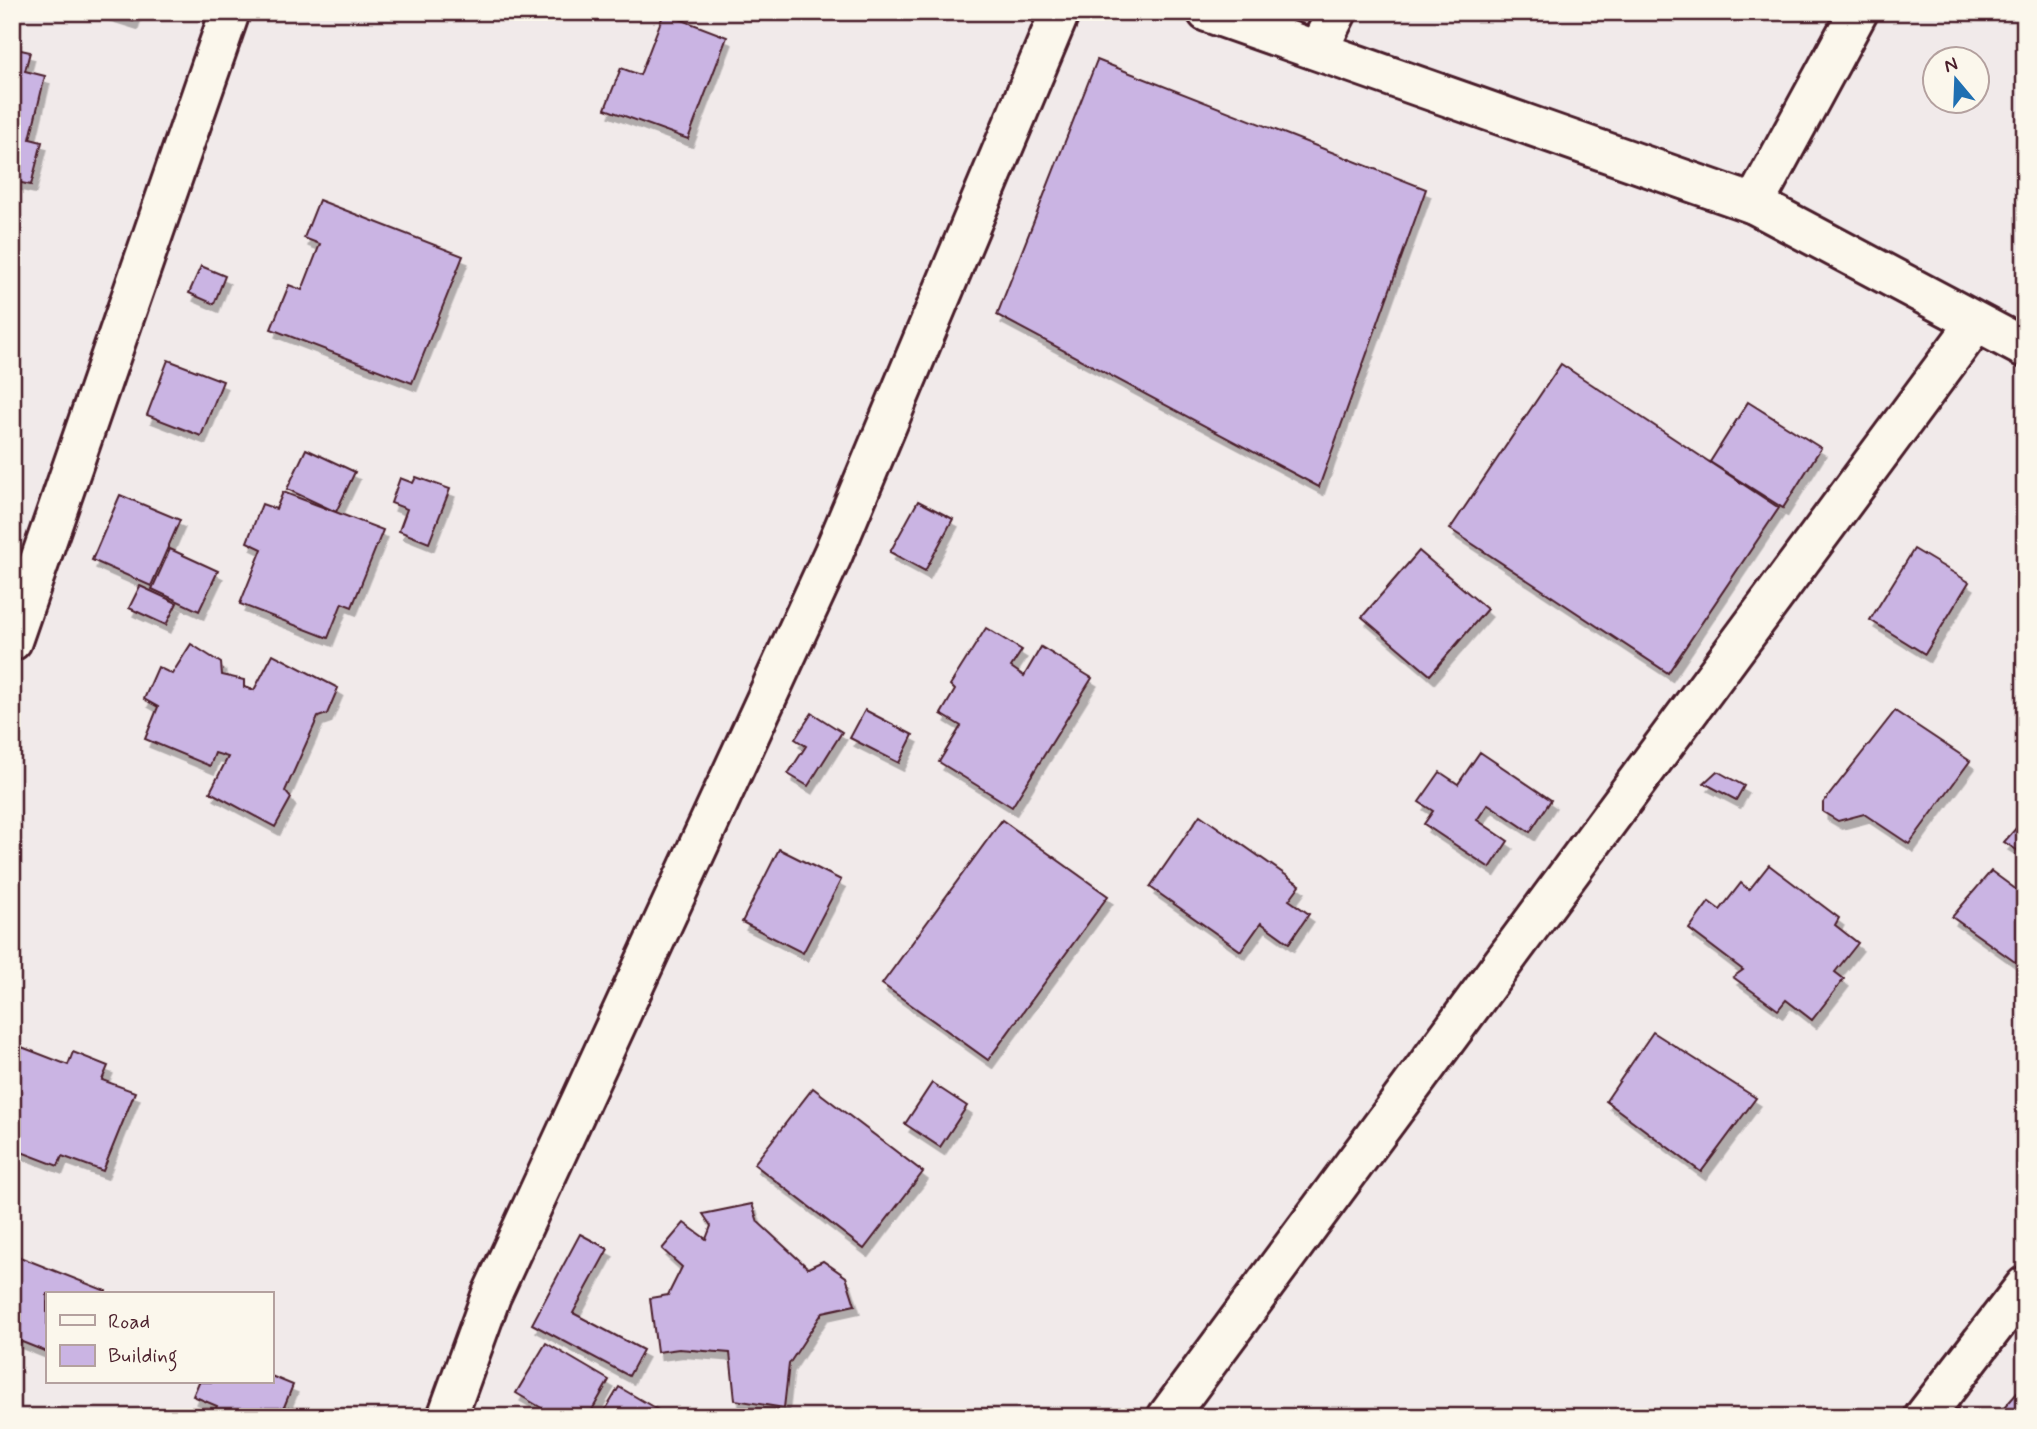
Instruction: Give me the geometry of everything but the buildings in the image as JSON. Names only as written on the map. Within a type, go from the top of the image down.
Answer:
[{"type":"street","points":[[12,641],[230,12]]},
{"type":"street","points":[[447,1417],[491,1296],[833,554],[1060,12]]},
{"type":"street","points":[[1207,12],[1754,204],[2025,348]]},
{"type":"street","points":[[1318,50],[1337,12]]},
{"type":"street","points":[[1754,204],[1858,12]]},
{"type":"street","points":[[1167,1417],[1976,323]]},
{"type":"street","points":[[1924,1417],[2025,1286]]}]
